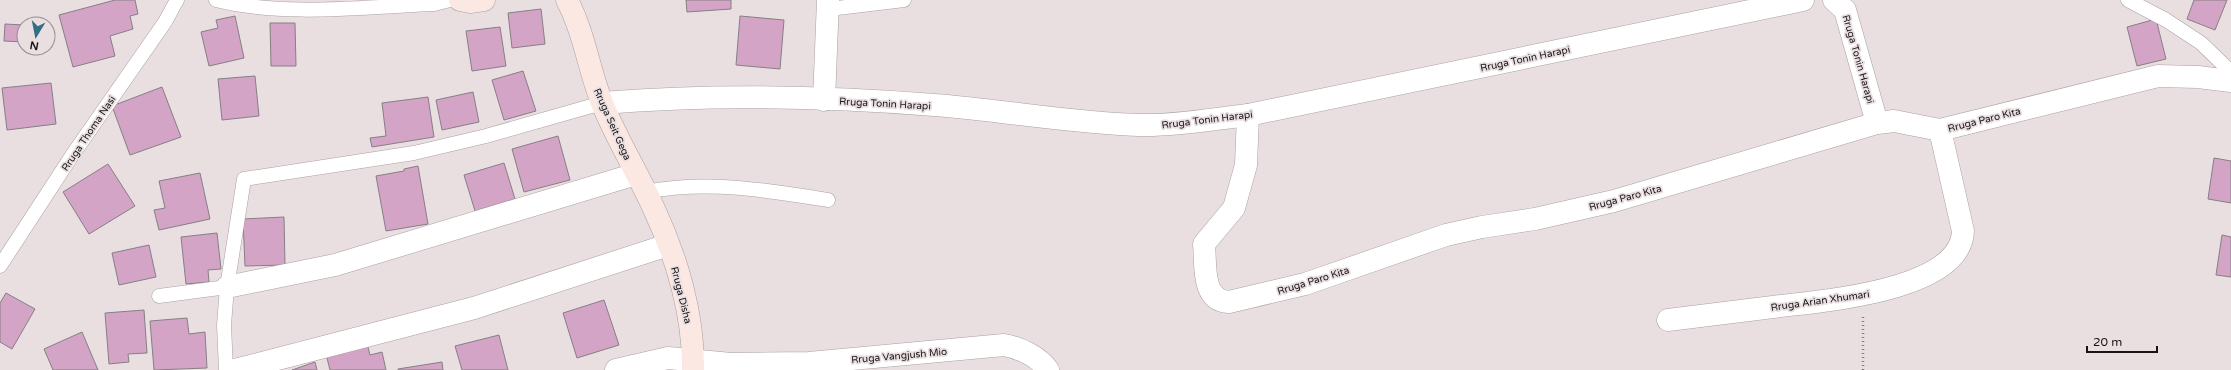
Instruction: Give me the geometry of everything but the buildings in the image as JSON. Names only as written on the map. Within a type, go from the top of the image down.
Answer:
[{"type":"street","points":[[460,0],[470,2],[484,0]]},
{"type":"street","name":"Rruga Seit Gega","points":[[567,0],[602,103],[654,209],[668,244]]},
{"type":"street","name":"Rruga Tonin Harapi","points":[[602,103],[660,98],[824,100],[933,105],[1138,125],[1173,124],[1248,115],[1803,0]]},
{"type":"street","name":"Rruga Tonin Harapi","points":[[1834,0],[1845,10],[1877,123]]},
{"type":"street","points":[[824,100],[829,5]]},
{"type":"street","name":"Rruga Paro Kita","points":[[1248,115],[1246,165],[1234,208],[1204,244],[1208,289],[1216,299],[1222,302],[1229,302],[1305,284],[1446,235],[1482,227],[1535,219],[1614,201],[1877,123],[1894,121],[1940,130],[2158,76],[2198,77],[2231,81]]},
{"type":"street","name":"Rruga Arian Xhumari","points":[[1668,320],[1863,296],[1909,282],[1938,268],[1951,258],[1962,241],[1963,231],[1940,130]]},
{"type":"street","points":[[227,287],[335,265],[640,183]]},
{"type":"street","points":[[235,370],[474,308],[668,244]]},
{"type":"street","name":"Rruga Disha","points":[[668,244],[688,310],[693,365]]},
{"type":"street","name":"Rruga Vangjush Mio","points":[[616,370],[668,358],[693,365],[809,364],[1004,345],[1016,347],[1031,354],[1048,370]]},
{"type":"lane","name":"Rruga Thoma Nasi","points":[[0,266],[164,22],[177,0]]},
{"type":"lane","points":[[216,0],[248,7],[282,9],[434,4],[450,0]]},
{"type":"lane","points":[[829,5],[904,0]]},
{"type":"lane","points":[[2128,0],[2166,20],[2201,43],[2231,72]]},
{"type":"lane","points":[[226,370],[224,325],[227,287],[244,178],[414,153],[486,136],[602,103]]},
{"type":"lane","points":[[640,183],[668,188],[706,185],[744,187],[828,200]]},
{"type":"lane","points":[[159,296],[227,287]]},
{"type":"path","points":[[1863,296],[1863,370]]}]
